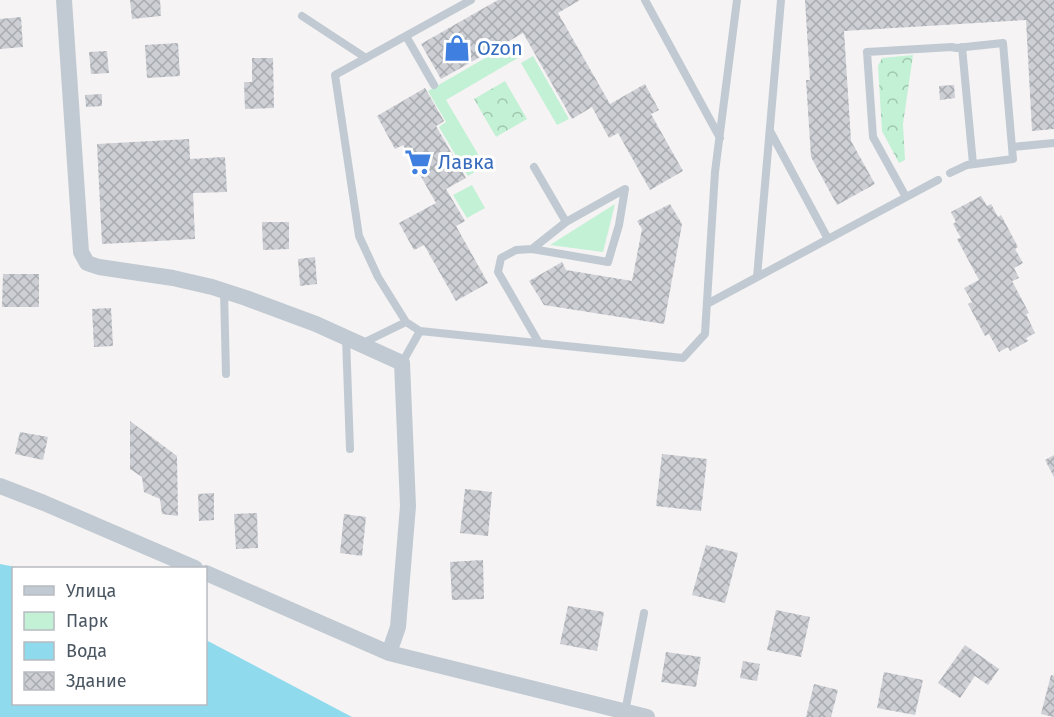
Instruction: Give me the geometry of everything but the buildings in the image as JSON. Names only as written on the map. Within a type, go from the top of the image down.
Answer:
[{"type":"street","points":[[64,0],[81,252],[87,263],[224,291],[316,324],[402,363],[408,506],[398,627],[389,653]]},
{"type":"street","points":[[0,486],[193,567]]},
{"type":"street","points":[[207,573],[389,653],[647,717]]},
{"type":"lane","points":[[471,0],[335,75],[359,236],[378,277],[406,322],[420,331],[683,358],[705,334],[715,172],[737,0]]},
{"type":"lane","points":[[645,0],[720,138]]},
{"type":"lane","points":[[757,277],[781,0]]},
{"type":"lane","points":[[302,16],[366,58]]},
{"type":"lane","points":[[406,36],[434,84]]},
{"type":"lane","points":[[906,197],[873,137],[867,52],[952,46],[956,48],[1003,43],[1013,159],[966,165],[950,173]]},
{"type":"lane","points":[[962,47],[973,164]]},
{"type":"lane","points":[[770,131],[828,239]]},
{"type":"lane","points":[[1012,147],[1054,143]]},
{"type":"lane","points":[[534,166],[566,222]]},
{"type":"lane","points":[[707,304],[938,180]]},
{"type":"lane","points":[[532,249],[566,222],[625,189],[619,225],[608,262],[532,249],[516,250],[501,258],[498,272],[539,343]]},
{"type":"lane","points":[[224,291],[226,374]]},
{"type":"lane","points":[[350,449],[353,341],[406,322]]},
{"type":"lane","points":[[402,363],[420,331]]},
{"type":"lane","points":[[625,712],[644,613]]},
{"type":"green space","points":[[515,41],[523,55],[446,100],[485,166],[468,176],[439,127],[446,122],[428,91]]},
{"type":"green space","points":[[913,55],[903,124],[905,160],[899,163],[882,131],[878,66],[882,58]]},
{"type":"green space","points":[[533,56],[569,119],[557,125],[521,63]]},
{"type":"green space","points":[[505,81],[527,119],[496,137],[474,99]]},
{"type":"green space","points":[[472,185],[485,208],[467,218],[453,195]]},
{"type":"green space","points":[[615,204],[603,252],[550,245]]},
{"type":"water","points":[[0,564],[16,567],[12,567],[12,705],[207,705],[207,641],[352,717],[0,717]]},
{"type":"place","name":"Ozon","points":[[457,48]]},
{"type":"place","name":"Лавка","points":[[418,162]]}]
